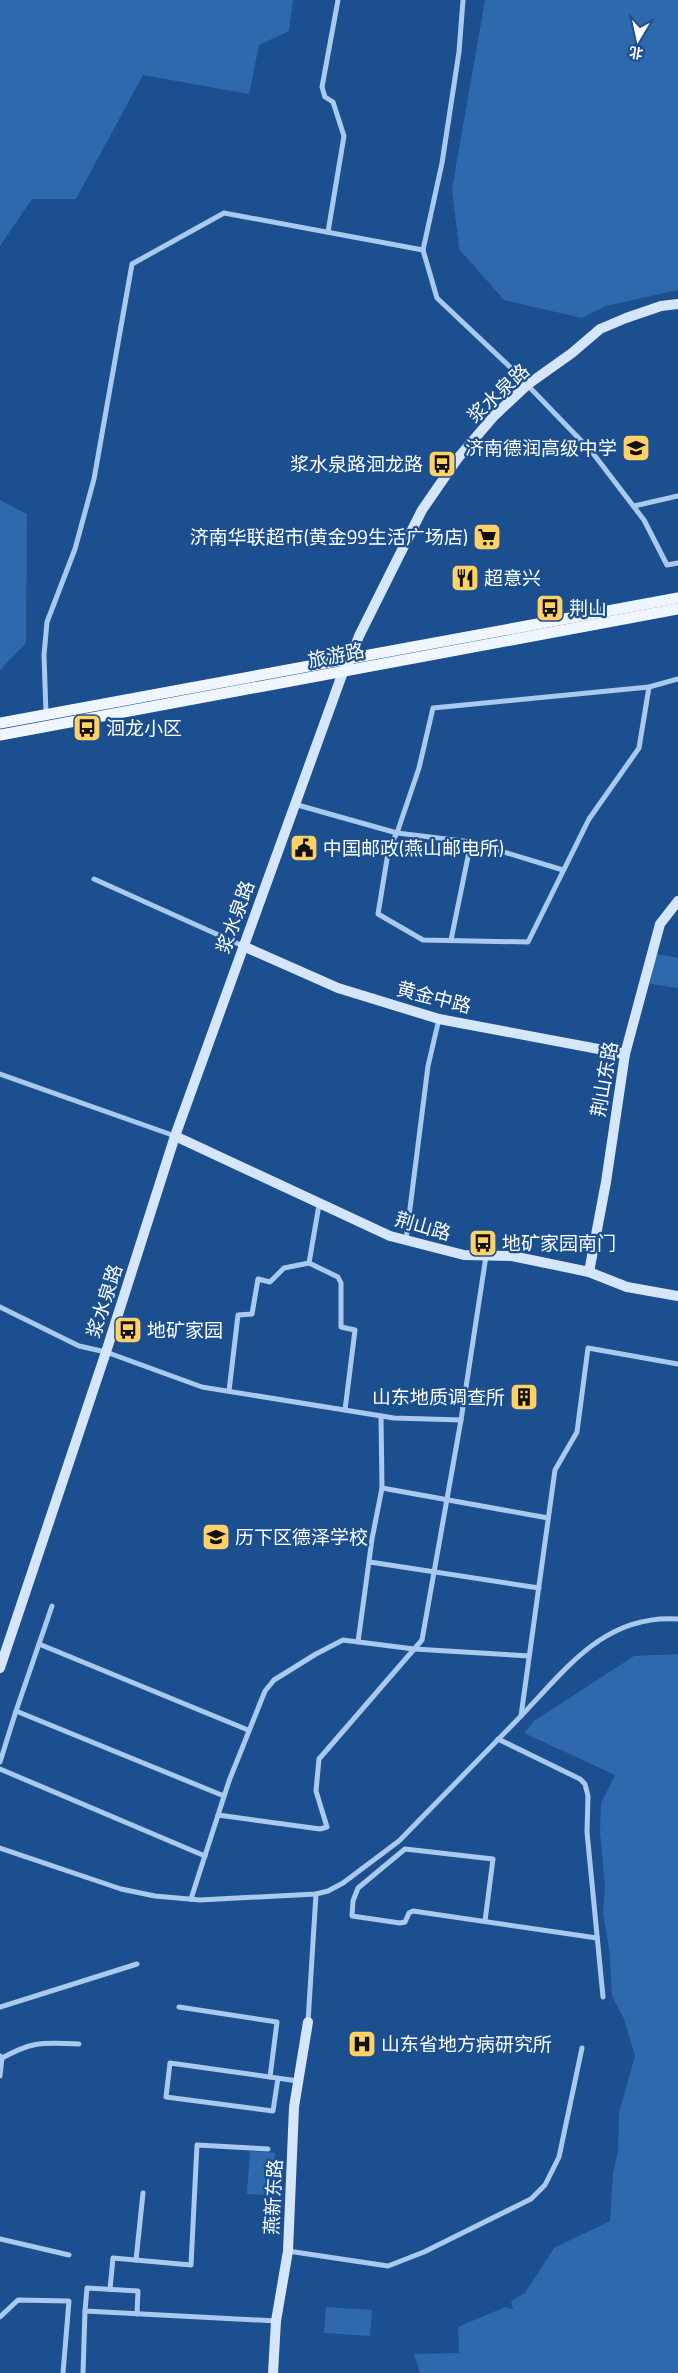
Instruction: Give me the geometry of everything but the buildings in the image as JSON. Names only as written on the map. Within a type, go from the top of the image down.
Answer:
[{"type":"main road","name":"浆水泉路","points":[[0,1668],[106,1352],[175,1136],[294,804],[358,636],[422,510],[458,458],[494,416],[527,385],[572,354],[600,329],[661,306],[678,304]]},
{"type":"main road","name":"旅游路","points":[[0,723],[350,660],[678,598]]},
{"type":"main road","name":"旅游路","points":[[0,735],[678,609]]},
{"type":"main road","name":"荆山东路","points":[[589,1272],[606,1182],[625,1054],[660,924],[678,901]]},
{"type":"main road","name":"黄金中路","points":[[243,946],[338,988],[439,1019],[625,1054]]},
{"type":"main road","name":"荆山路","points":[[175,1136],[319,1205],[390,1236],[431,1249],[464,1255],[512,1256],[589,1272],[627,1287],[678,1296]]},
{"type":"main road","name":"燕新东路","points":[[273,2373],[276,2321],[288,2250],[294,2107],[308,2022]]},
{"type":"street","points":[[328,232],[344,136],[333,102],[325,97],[322,87],[338,0]]},
{"type":"street","points":[[463,0],[459,52],[442,162],[423,250],[437,298],[527,385],[592,452],[644,520],[667,565],[678,563]]},
{"type":"street","points":[[48,727],[44,655],[47,622],[75,549],[94,479],[132,264],[224,212],[423,250]]},
{"type":"street","points":[[634,506],[678,496]]},
{"type":"street","points":[[649,687],[639,748],[589,819],[562,870],[528,942],[423,940],[378,914],[389,847],[397,834],[419,768],[433,708],[649,687],[678,679]]},
{"type":"street","points":[[294,804],[397,834],[470,842],[562,870]]},
{"type":"street","points":[[451,940],[470,842]]},
{"type":"street","points":[[94,879],[243,946]]},
{"type":"street","points":[[406,1240],[428,1066],[439,1019]]},
{"type":"street","points":[[0,1074],[175,1136]]},
{"type":"street","points":[[309,1263],[319,1205]]},
{"type":"street","points":[[218,1815],[320,1830],[327,1827],[316,1792],[319,1759],[422,1640],[461,1420],[486,1256]]},
{"type":"street","points":[[229,1391],[238,1315],[252,1314],[258,1279],[270,1282],[284,1268],[309,1263],[338,1277],[341,1284],[341,1327],[355,1330],[345,1410]]},
{"type":"street","points":[[0,1307],[79,1346],[106,1352],[202,1387],[382,1416],[461,1420]]},
{"type":"street","points":[[521,1716],[555,1470],[577,1432],[588,1348],[678,1364]]},
{"type":"street","points":[[358,1642],[372,1539],[382,1488],[382,1416]]},
{"type":"street","points":[[382,1488],[548,1518]]},
{"type":"street","points":[[370,1562],[539,1588]]},
{"type":"street","points":[[0,1762],[52,1606]]},
{"type":"street","points":[[0,1848],[121,1889],[155,1896],[191,1899],[316,1894],[328,1891],[343,1883],[399,1841],[581,1652],[623,1626],[660,1618],[678,1619]]},
{"type":"street","points":[[191,1899],[224,1796],[248,1730],[264,1690],[274,1680],[343,1640],[414,1649],[529,1656]]},
{"type":"street","points":[[39,1644],[248,1730]]},
{"type":"street","points":[[16,1711],[224,1796]]},
{"type":"street","points":[[498,1739],[580,1779],[585,1784],[588,1796],[588,1832],[603,1997]]},
{"type":"street","points":[[0,1769],[205,1856]]},
{"type":"street","points":[[484,1921],[494,1860],[405,1848],[358,1888],[352,1916],[400,1923],[405,1922],[409,1913],[413,1911],[597,1938]]},
{"type":"street","points":[[308,2022],[316,1894]]},
{"type":"street","points":[[0,2007],[137,1964]]},
{"type":"street","points":[[179,2007],[277,2022],[270,2077]]},
{"type":"street","points":[[0,2076],[1,2057],[20,2048],[38,2042],[79,2044]]},
{"type":"street","points":[[288,2250],[388,2266],[424,2252],[531,2199],[545,2186],[559,2157],[582,2048]]},
{"type":"street","points":[[278,2078],[273,2111],[166,2097],[170,2063],[278,2078],[298,2081]]},
{"type":"street","points":[[110,2289],[113,2258],[191,2265],[197,2145],[268,2149]]},
{"type":"street","points":[[136,2260],[143,2193]]},
{"type":"street","points":[[0,2239],[69,2255]]},
{"type":"street","points":[[83,2373],[87,2288],[138,2291],[137,2314]]},
{"type":"street","points":[[0,2317],[18,2300],[69,2301],[63,2373]]},
{"type":"street","points":[[85,2311],[276,2321]]},
{"type":"shaded area","points":[[0,0],[293,0],[289,31],[259,45],[249,94],[143,75],[76,199],[32,199],[0,246]]},
{"type":"shaded area","points":[[485,0],[678,0],[678,290],[606,306],[582,318],[504,300],[459,249],[452,189]]},
{"type":"shaded area","points":[[0,500],[27,514],[26,643],[0,670]]},
{"type":"shaded area","points":[[656,954],[678,958],[678,988],[650,984]]},
{"type":"shaded area","points":[[678,1654],[678,2373],[420,2373],[414,2354],[459,2353],[458,2327],[505,2307],[513,2309],[511,2301],[525,2293],[554,2248],[610,2221],[613,2174],[618,2150],[619,2113],[635,2056],[624,2019],[612,1996],[609,1948],[603,1913],[605,1886],[600,1833],[601,1803],[615,1775],[524,1733],[534,1721],[634,1656]]},
{"type":"shaded area","points":[[250,2151],[275,2153],[272,2195],[247,2194]]},
{"type":"shaded area","points":[[326,2307],[372,2310],[370,2336],[324,2333]]},
{"type":"place","name":"济南德润高级中学","points":[[636,448]]},
{"type":"place","name":"浆水泉路洄龙路","points":[[442,464]]},
{"type":"place","name":"济南华联超市(黄金99生活广场店)","points":[[487,537]]},
{"type":"place","name":"超意兴","points":[[465,578]]},
{"type":"place","name":"荆山","points":[[550,608]]},
{"type":"place","name":"洄龙小区","points":[[87,728]]},
{"type":"place","name":"中国邮政(燕山邮电所)","points":[[304,848]]},
{"type":"place","name":"地矿家园南门","points":[[483,1243]]},
{"type":"place","name":"地矿家园","points":[[128,1330]]},
{"type":"place","name":"山东地质调查所","points":[[524,1397]]},
{"type":"place","name":"历下区德泽学校","points":[[216,1537]]},
{"type":"place","name":"山东省地方病研究所","points":[[362,2044]]}]
